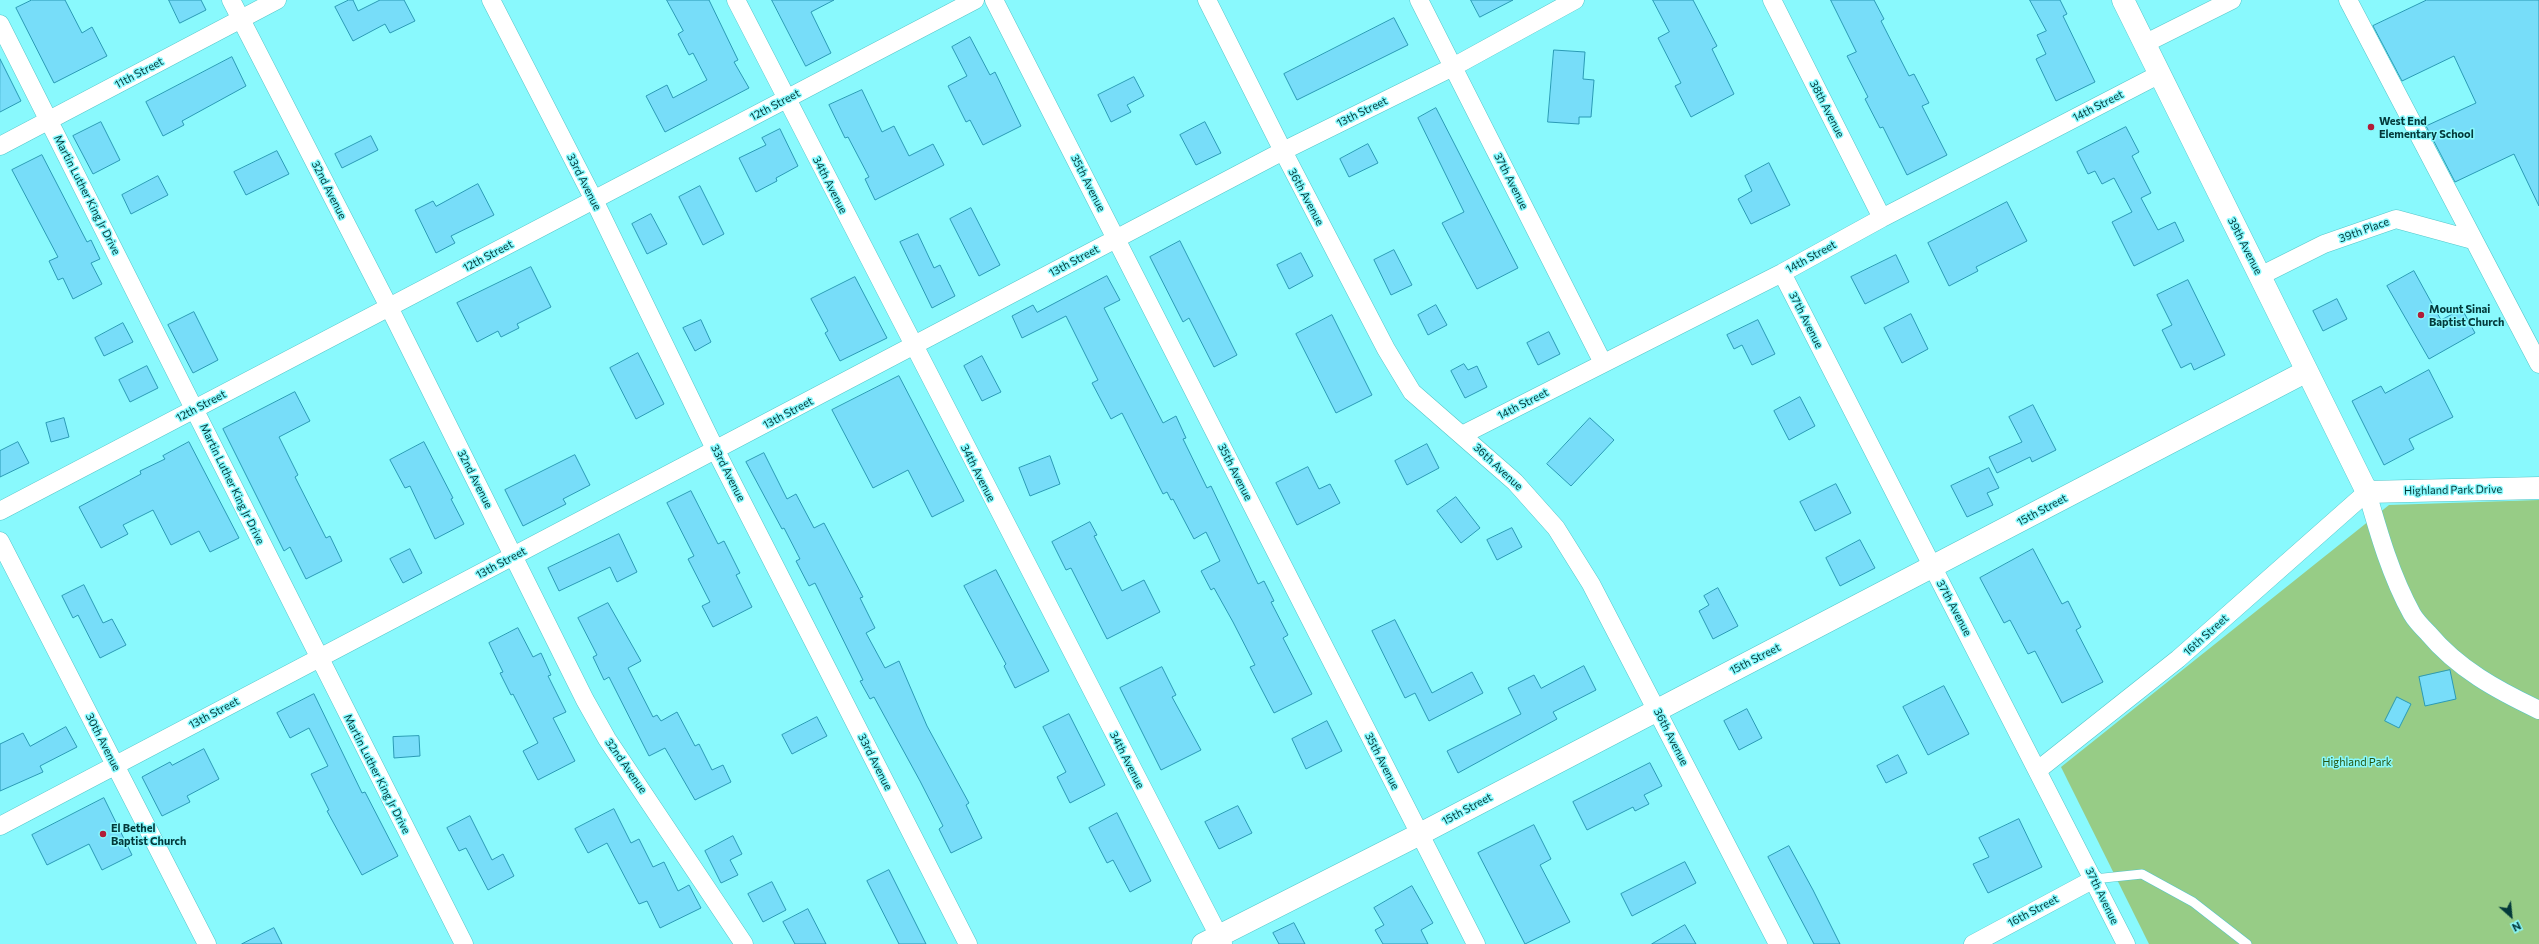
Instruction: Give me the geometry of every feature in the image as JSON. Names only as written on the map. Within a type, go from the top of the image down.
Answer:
[{"type":"street","name":"32nd Avenue","points":[[231,0],[389,307],[585,700],[607,739],[744,944]]},
{"type":"street","name":"11th Street","points":[[0,146],[277,0]]},
{"type":"street","name":"33rd Avenue","points":[[491,0],[594,200],[716,451],[968,944]]},
{"type":"street","name":"34th Avenue","points":[[736,0],[1215,941]]},
{"type":"street","name":"12th Street","points":[[0,511],[976,0]]},
{"type":"street","name":"35th Avenue","points":[[994,0],[1476,944]]},
{"type":"street","name":"36th Avenue","points":[[1207,0],[1283,152],[1386,349],[1412,392],[1515,482],[1556,528],[1591,584],[1778,944]]},
{"type":"street","name":"37th Avenue","points":[[1419,0],[1602,363]]},
{"type":"street","name":"13th Street","points":[[0,826],[318,658],[716,451],[1116,239],[1283,152],[1453,67],[1575,0]]},
{"type":"street","name":"38th Avenue","points":[[1772,0],[1882,218]]},
{"type":"street","name":"39th Avenue","points":[[2123,0],[2146,43],[2158,75],[2260,276],[2305,372],[2366,492]]},
{"type":"street","points":[[2146,43],[2232,0]]},
{"type":"street","points":[[2348,0],[2539,364]]},
{"type":"street","name":"Martin Luther King Jr Drive","points":[[0,24],[318,658],[464,944]]},
{"type":"street","name":"14th Street","points":[[1462,435],[1782,273],[1882,218],[2158,75]]},
{"type":"street","name":"39th Place","points":[[2260,276],[2324,244],[2396,219],[2473,240]]},
{"type":"street","name":"37th Avenue","points":[[1782,273],[2126,944]]},
{"type":"street","name":"15th Street","points":[[1215,941],[2305,372]]},
{"type":"street","name":"Highland Park Drive","points":[[2366,492],[2539,488]]},
{"type":"street","points":[[2366,492],[2389,566],[2413,616],[2434,641],[2463,668],[2498,691],[2539,710]]},
{"type":"street","name":"16th Street","points":[[2038,770],[2178,659],[2366,492]]},
{"type":"street","name":"30th Avenue","points":[[0,541],[207,944]]},
{"type":"street","name":"16th Street","points":[[1973,944],[2094,879]]},
{"type":"lane","points":[[2094,879],[2142,874],[2193,902],[2247,944]]},
{"type":"green space","name":"Highland Park","points":[[2539,500],[2539,944],[2149,944],[2061,767],[2389,505]]},
{"type":"building","points":[[32,0],[65,0],[82,33],[92,27],[107,56],[54,83],[16,8]]},
{"type":"building","points":[[169,0],[201,0],[206,10],[180,23]]},
{"type":"building","points":[[349,0],[353,0],[358,11],[380,0],[404,0],[415,21],[390,33],[385,24],[353,41],[335,7]]},
{"type":"building","points":[[667,0],[709,0],[738,60],[734,62],[749,88],[665,132],[646,96],[667,85],[673,98],[707,80],[693,53],[689,55],[678,34],[683,31]]},
{"type":"building","points":[[772,0],[834,0],[811,12],[831,53],[806,66]]},
{"type":"building","points":[[1471,0],[1513,0],[1480,17]]},
{"type":"building","points":[[1653,0],[1693,0],[1717,46],[1712,49],[1734,94],[1691,117],[1675,86],[1681,83],[1658,38],[1669,32]]},
{"type":"building","points":[[1831,0],[1874,0],[1884,19],[1881,21],[1909,76],[1914,74],[1929,103],[1922,106],[1947,155],[1907,175],[1883,127],[1880,128],[1865,99],[1868,97],[1847,56],[1856,52]]},
{"type":"building","points":[[2030,0],[2060,0],[2067,14],[2063,16],[2095,82],[2056,101],[2036,59],[2046,54],[2037,35],[2046,31]]},
{"type":"building","points":[[2427,0],[2539,0],[2539,206],[2514,154],[2455,182],[2426,126],[2476,103],[2454,56],[2402,81],[2373,26]]},
{"type":"building","points":[[1394,18],[1408,45],[1297,100],[1284,74]]},
{"type":"building","points":[[970,37],[990,75],[995,72],[1021,126],[983,145],[970,120],[966,122],[948,86],[967,76],[952,47]]},
{"type":"building","points":[[1554,50],[1585,52],[1583,79],[1594,80],[1591,117],[1579,117],[1579,124],[1548,122]]},
{"type":"building","points":[[232,57],[246,86],[182,121],[184,125],[163,136],[146,102]]},
{"type":"building","points":[[0,59],[21,101],[0,112]]},
{"type":"building","points":[[1134,77],[1144,96],[1127,105],[1131,112],[1111,122],[1098,95]]},
{"type":"building","points":[[862,90],[882,132],[894,126],[909,156],[933,144],[944,165],[875,200],[865,179],[869,177],[848,137],[845,138],[829,105]]},
{"type":"building","points":[[1436,108],[1518,268],[1477,289],[1442,223],[1464,212],[1418,118]]},
{"type":"building","points":[[101,122],[120,160],[93,174],[73,136]]},
{"type":"building","points":[[1205,122],[1221,153],[1196,165],[1180,135]]},
{"type":"building","points":[[2126,127],[2139,152],[2132,156],[2151,193],[2141,198],[2158,230],[2175,222],[2184,241],[2134,266],[2112,222],[2132,212],[2114,178],[2102,184],[2095,171],[2088,174],[2077,152]]},
{"type":"building","points":[[780,129],[798,166],[776,178],[777,181],[756,192],[739,158],[766,145],[762,138]]},
{"type":"building","points":[[371,136],[378,150],[342,168],[335,154]]},
{"type":"building","points":[[1368,144],[1378,163],[1349,177],[1340,159]]},
{"type":"building","points":[[277,151],[289,174],[246,195],[234,172]]},
{"type":"building","points":[[42,155],[87,242],[91,240],[100,259],[91,263],[102,284],[73,299],[63,278],[58,280],[49,261],[58,257],[12,170]]},
{"type":"building","points":[[1769,163],[1790,205],[1751,224],[1738,199],[1752,191],[1745,176]]},
{"type":"building","points":[[158,176],[168,195],[131,214],[122,195]]},
{"type":"building","points":[[478,184],[494,215],[451,236],[455,243],[436,253],[415,210],[433,201],[436,206]]},
{"type":"building","points":[[700,186],[724,234],[703,245],[679,197]]},
{"type":"building","points":[[2007,202],[2027,241],[1976,267],[1978,271],[1949,286],[1928,243]]},
{"type":"building","points":[[971,208],[1000,265],[979,276],[950,219]]},
{"type":"building","points":[[651,214],[667,244],[647,254],[632,224]]},
{"type":"building","points":[[918,234],[934,268],[940,265],[955,296],[932,308],[900,242]]},
{"type":"building","points":[[1180,241],[1237,355],[1214,367],[1189,318],[1183,322],[1150,257]]},
{"type":"building","points":[[1394,250],[1412,285],[1391,295],[1374,260]]},
{"type":"building","points":[[1301,253],[1313,276],[1289,289],[1277,265]]},
{"type":"building","points":[[1896,255],[1909,282],[1865,304],[1851,277]]},
{"type":"building","points":[[531,267],[551,307],[517,324],[519,328],[501,337],[498,331],[477,342],[457,303]]},
{"type":"building","name":"Mount Sinai Baptist Church","points":[[2414,271],[2441,320],[2462,309],[2475,333],[2429,359],[2387,286]]},
{"type":"building","points":[[1107,276],[1120,300],[1104,308],[1163,423],[1176,416],[1186,438],[1183,439],[1207,488],[1211,486],[1258,584],[1264,581],[1274,601],[1271,602],[1288,635],[1283,638],[1312,694],[1274,713],[1250,667],[1255,665],[1233,622],[1214,588],[1211,590],[1201,571],[1220,561],[1206,532],[1194,539],[1173,499],[1171,500],[1167,492],[1163,494],[1122,413],[1111,419],[1092,383],[1098,380],[1066,316],[1022,338],[1012,316],[1033,305],[1037,312]]},
{"type":"building","points":[[855,277],[887,338],[840,361],[825,333],[828,331],[811,299]]},
{"type":"building","points":[[2188,280],[2225,355],[2194,370],[2191,363],[2181,368],[2162,330],[2172,325],[2157,295]]},
{"type":"building","points":[[2337,299],[2347,319],[2323,331],[2313,311]]},
{"type":"building","points":[[1436,305],[1447,325],[1428,335],[1418,315]]},
{"type":"building","points":[[194,312],[218,360],[193,373],[168,325]]},
{"type":"building","points":[[1911,314],[1928,349],[1902,363],[1884,328]]},
{"type":"building","points":[[1332,315],[1372,395],[1336,413],[1296,334]]},
{"type":"building","points":[[701,320],[711,342],[695,351],[683,328]]},
{"type":"building","points":[[1758,320],[1775,354],[1752,365],[1742,345],[1734,349],[1727,335]]},
{"type":"building","points":[[123,323],[133,342],[104,356],[95,338]]},
{"type":"building","points":[[1549,332],[1560,354],[1538,365],[1527,343]]},
{"type":"building","points":[[638,353],[664,404],[636,419],[610,368]]},
{"type":"building","points":[[982,356],[1001,392],[982,401],[964,366]]},
{"type":"building","points":[[1464,364],[1468,370],[1477,366],[1487,387],[1465,398],[1451,371]]},
{"type":"building","points":[[147,366],[158,388],[130,402],[119,380]]},
{"type":"building","points":[[2429,370],[2453,417],[2409,439],[2414,449],[2384,465],[2352,401],[2381,386],[2385,393]]},
{"type":"building","points":[[899,376],[964,501],[932,517],[908,470],[873,488],[832,410]]},
{"type":"building","points":[[295,392],[310,421],[279,437],[298,475],[295,477],[326,538],[330,536],[342,561],[306,579],[290,547],[284,551],[223,429]]},
{"type":"building","points":[[1800,397],[1815,426],[1789,440],[1774,411]]},
{"type":"building","points":[[2033,405],[2056,450],[2032,462],[2030,457],[1997,473],[1989,457],[2022,442],[2009,417]]},
{"type":"building","points":[[64,418],[69,437],[51,442],[46,423]]},
{"type":"building","points":[[1590,418],[1614,440],[1571,486],[1547,464]]},
{"type":"building","points":[[18,442],[29,463],[0,477],[0,451]]},
{"type":"building","points":[[189,442],[239,538],[210,552],[199,531],[171,545],[153,510],[123,525],[128,534],[101,548],[79,507],[141,474],[140,471],[165,459],[163,456]]},
{"type":"building","points":[[424,442],[453,498],[451,499],[464,524],[435,539],[410,486],[405,488],[390,460]]},
{"type":"building","points":[[1427,444],[1439,468],[1407,485],[1395,461]]},
{"type":"building","points":[[764,453],[787,499],[796,494],[814,528],[824,523],[863,597],[860,598],[875,628],[866,633],[885,668],[899,661],[927,726],[969,803],[966,805],[982,838],[951,853],[939,829],[943,826],[920,781],[874,697],[870,699],[860,681],[863,680],[815,583],[809,586],[796,561],[800,559],[746,462]]},
{"type":"building","points":[[575,455],[590,485],[563,499],[566,504],[523,526],[505,490]]},
{"type":"building","points":[[1050,456],[1060,484],[1030,496],[1019,468]]},
{"type":"building","points":[[1308,467],[1319,489],[1330,484],[1340,503],[1297,525],[1276,483]]},
{"type":"building","points":[[1989,468],[1999,488],[1987,493],[1993,505],[1967,517],[1951,486]]},
{"type":"building","points":[[1836,484],[1851,513],[1815,531],[1800,502]]},
{"type":"building","points":[[691,491],[718,544],[724,541],[740,573],[736,575],[752,607],[713,627],[702,606],[710,602],[688,559],[694,556],[667,503]]},
{"type":"building","points":[[1456,497],[1480,528],[1461,543],[1437,511]]},
{"type":"building","points":[[1090,522],[1097,535],[1094,536],[1122,591],[1144,580],[1160,612],[1107,639],[1071,568],[1066,570],[1052,542]]},
{"type":"building","points":[[1512,528],[1522,547],[1497,560],[1487,540]]},
{"type":"building","points":[[619,534],[637,572],[617,582],[610,567],[559,591],[548,568]]},
{"type":"building","points":[[1860,540],[1875,568],[1840,586],[1826,558]]},
{"type":"building","points":[[410,549],[422,573],[403,583],[390,559]]},
{"type":"building","points":[[2033,549],[2062,604],[2068,601],[2081,627],[2076,630],[2103,682],[2062,703],[2035,651],[2028,654],[2010,620],[2004,623],[1980,578]]},
{"type":"building","points":[[996,570],[1049,671],[1015,688],[1004,666],[1006,664],[964,586]]},
{"type":"building","points":[[84,585],[103,623],[112,619],[126,645],[100,658],[78,615],[73,618],[62,596]]},
{"type":"building","points":[[1718,588],[1738,626],[1713,639],[1699,611],[1709,605],[1704,596]]},
{"type":"building","points":[[608,603],[641,661],[628,668],[653,717],[657,715],[661,721],[677,712],[695,746],[699,744],[712,770],[723,765],[731,782],[695,800],[665,748],[649,756],[609,677],[604,680],[593,657],[597,655],[578,618]]},
{"type":"building","points":[[1395,620],[1432,693],[1472,672],[1483,693],[1429,721],[1415,693],[1405,698],[1372,631]]},
{"type":"building","points":[[518,628],[533,657],[541,653],[551,675],[548,676],[566,712],[553,718],[575,761],[538,780],[523,751],[538,743],[513,694],[511,695],[500,673],[503,672],[489,643]]},
{"type":"building","points":[[1584,666],[1596,690],[1553,712],[1557,719],[1458,773],[1447,751],[1521,714],[1508,688],[1534,675],[1541,688]]},
{"type":"building","points":[[1162,667],[1176,695],[1172,697],[1201,750],[1161,770],[1120,688]]},
{"type":"building","points":[[2450,670],[2456,699],[2425,706],[2419,677]]},
{"type":"building","points":[[1944,686],[1969,734],[1928,755],[1903,707]]},
{"type":"building","points":[[314,694],[362,793],[365,792],[398,856],[362,875],[327,811],[329,810],[311,774],[328,766],[309,728],[290,738],[277,713]]},
{"type":"building","points":[[2397,697],[2411,704],[2399,728],[2385,721]]},
{"type":"building","points":[[1747,709],[1762,738],[1739,750],[1724,721]]},
{"type":"building","points":[[1069,714],[1105,785],[1070,803],[1057,777],[1066,772],[1043,727]]},
{"type":"building","points":[[817,717],[827,736],[792,754],[782,735]]},
{"type":"building","points":[[1327,721],[1342,751],[1306,769],[1292,739]]},
{"type":"building","points":[[66,727],[77,747],[40,766],[43,772],[0,791],[0,744],[23,733],[30,746]]},
{"type":"building","points":[[419,736],[420,756],[394,758],[393,737]]},
{"type":"building","points":[[204,749],[219,779],[187,796],[190,802],[162,816],[142,777],[170,762],[172,765]]},
{"type":"building","points":[[1898,755],[1907,773],[1886,783],[1877,766]]},
{"type":"building","points":[[1650,763],[1662,786],[1644,795],[1649,804],[1635,811],[1633,807],[1587,830],[1573,802]]},
{"type":"building","points":[[104,798],[132,855],[102,870],[89,844],[47,865],[32,835]]},
{"type":"building","points":[[1238,806],[1252,833],[1219,849],[1205,822]]},
{"type":"building","points":[[614,809],[631,843],[639,839],[653,867],[664,862],[678,891],[689,885],[701,908],[660,928],[647,901],[639,904],[607,843],[588,853],[575,829]]},
{"type":"building","points":[[1117,813],[1151,881],[1130,892],[1113,860],[1107,863],[1089,828]]},
{"type":"building","points":[[470,816],[492,860],[503,854],[514,876],[488,890],[466,848],[459,851],[447,828]]},
{"type":"building","points":[[2019,819],[2042,867],[1988,893],[1973,864],[1989,857],[1979,838]]},
{"type":"building","points":[[1534,825],[1551,859],[1540,865],[1570,922],[1525,944],[1478,853]]},
{"type":"building","points":[[733,836],[742,854],[730,860],[738,875],[721,883],[705,851]]},
{"type":"building","points":[[1789,846],[1840,944],[1814,944],[1768,857]]},
{"type":"building","points":[[1685,862],[1696,883],[1632,916],[1621,894]]},
{"type":"building","points":[[889,870],[926,944],[899,944],[867,881]]},
{"type":"building","points":[[772,882],[786,910],[763,922],[748,894]]},
{"type":"building","points":[[1412,886],[1433,923],[1421,930],[1428,944],[1383,944],[1375,930],[1384,925],[1374,908]]},
{"type":"building","points":[[808,909],[826,944],[795,944],[783,922]]},
{"type":"building","points":[[1294,923],[1305,944],[1279,944],[1273,933]]},
{"type":"building","points":[[1685,925],[1696,944],[1652,944]]},
{"type":"building","points":[[274,928],[282,944],[242,944]]},
{"type":"place","name":"West End Elementary School","points":[[2371,127]]},
{"type":"place","name":"Mount Sinai Baptist Church","points":[[2421,315]]},
{"type":"place","name":"El Bethel Baptist Church","points":[[103,834]]}]
